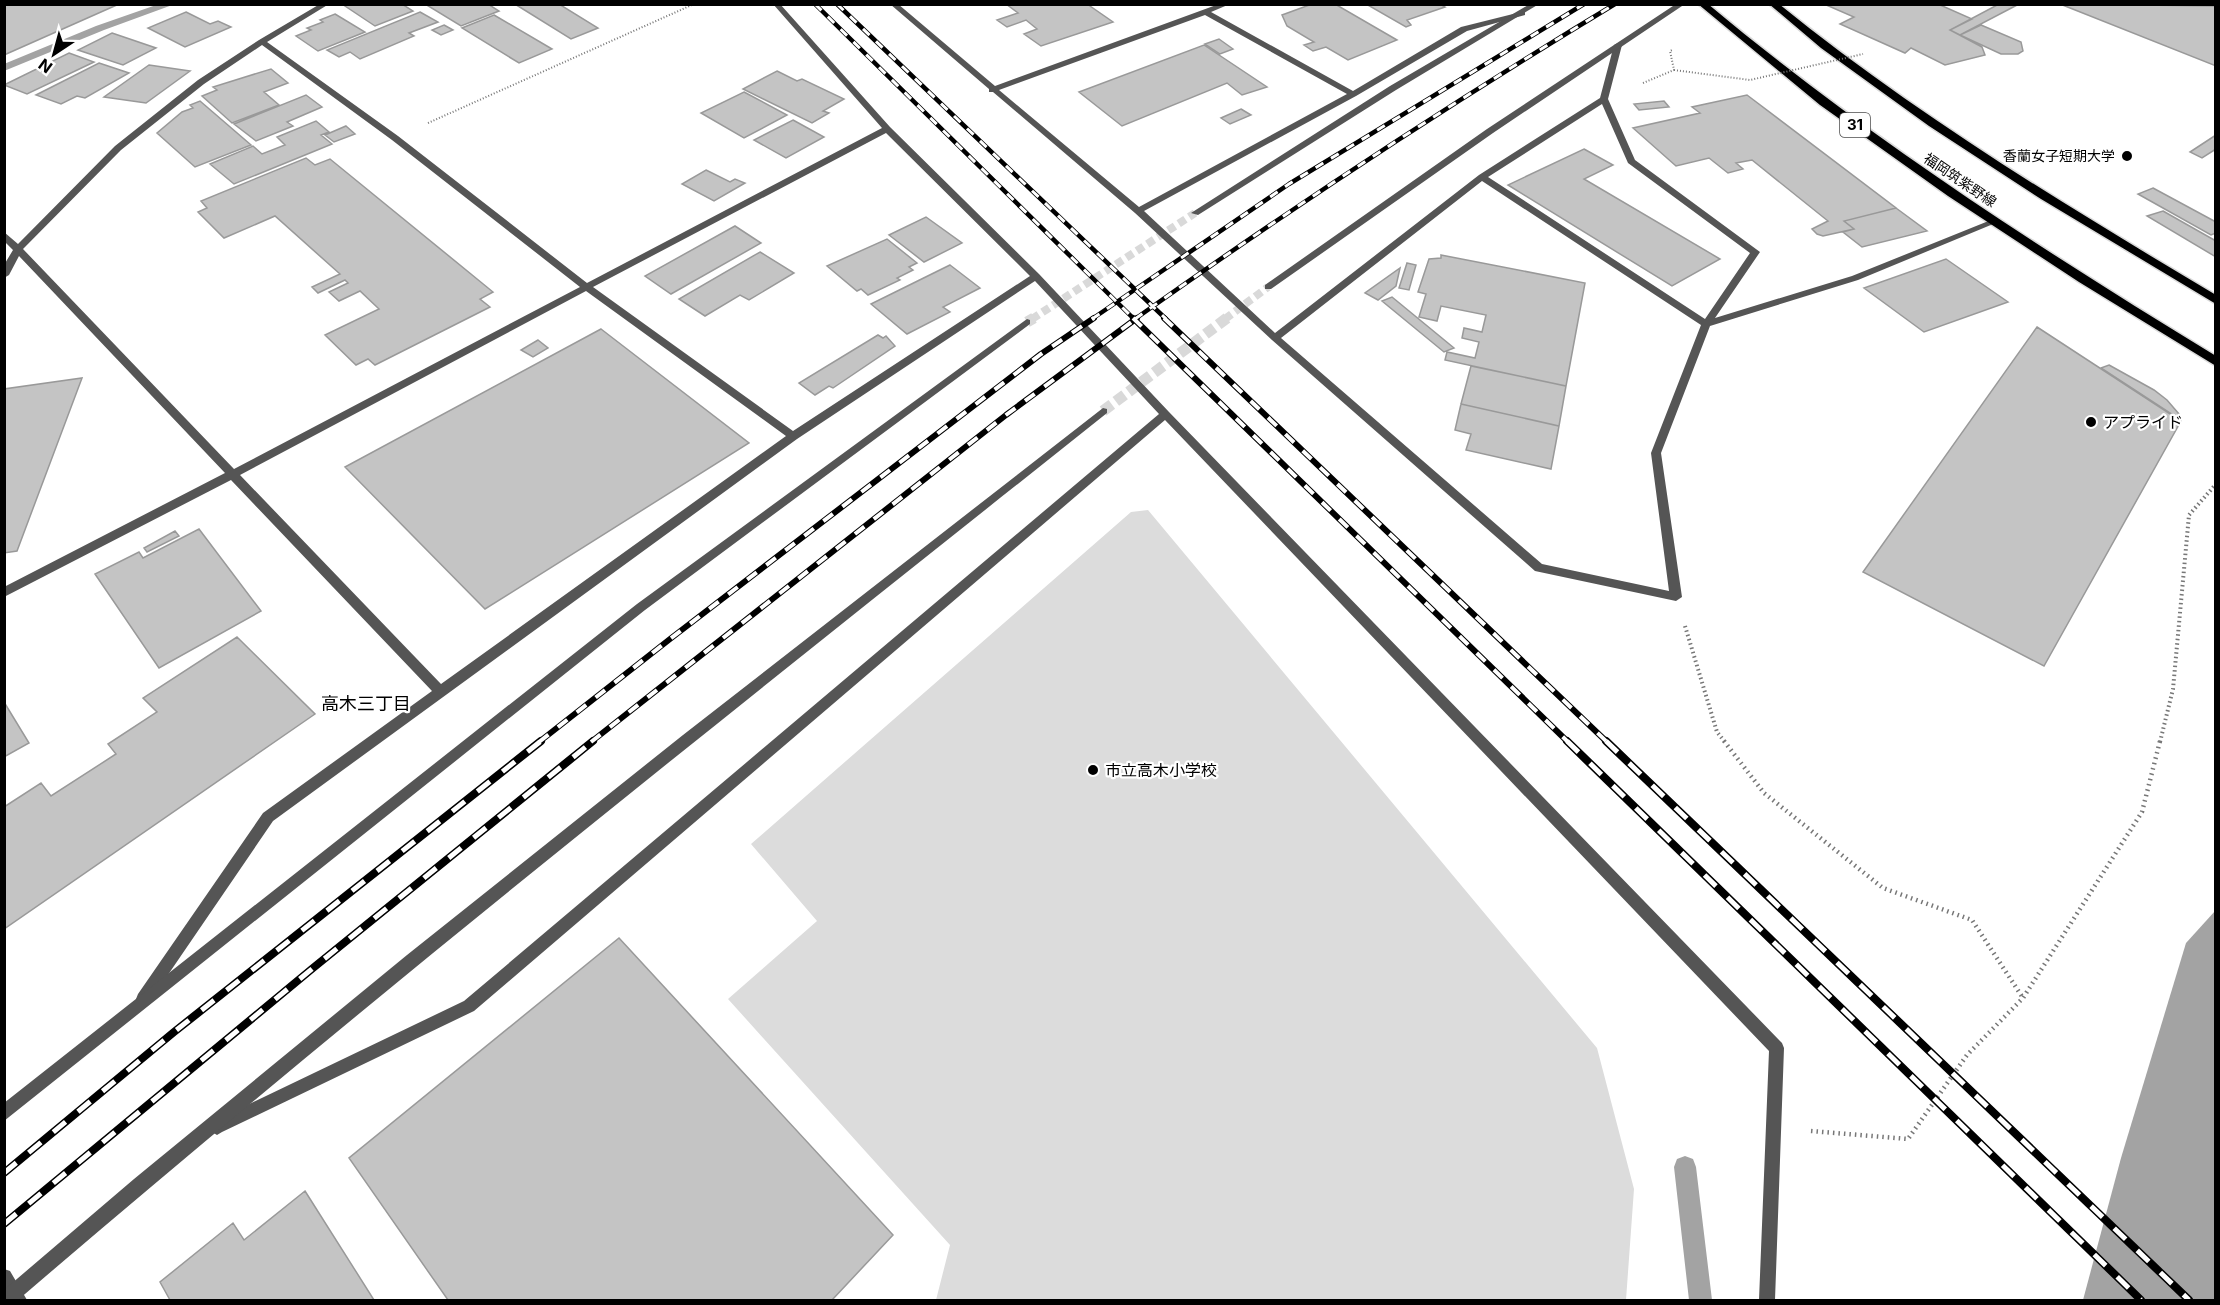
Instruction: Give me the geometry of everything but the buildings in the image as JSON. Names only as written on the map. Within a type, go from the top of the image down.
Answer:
[{"type":"main road","name":"福岡筑紫野線","points":[[1702,4],[1754,49],[1856,127],[2053,261],[2216,362]]},
{"type":"main road","name":"福岡筑紫野線","points":[[1773,4],[1831,53],[1939,130],[2063,210],[2216,300]]},
{"type":"street","points":[[4,274],[17,250],[118,148],[201,81],[326,4]]},
{"type":"street","points":[[776,4],[887,129],[1036,276],[1165,414],[1777,1048],[1767,1300]]},
{"type":"street","points":[[893,4],[1138,211],[1275,338],[1539,568],[1676,597],[1656,453],[1706,324],[1755,252],[1631,161],[1604,99],[1618,45]]},
{"type":"street","points":[[992,90],[1227,4]]},
{"type":"street","points":[[1195,213],[1393,88],[1536,4]]},
{"type":"street","points":[[1268,287],[1490,131],[1682,4]]},
{"type":"street","points":[[1207,13],[1353,94]]},
{"type":"street","points":[[1138,211],[1353,94],[1464,29],[1522,13]]},
{"type":"street","points":[[262,42],[395,138],[585,286],[793,436]]},
{"type":"street","points":[[1275,338],[1482,177],[1604,99]]},
{"type":"street","points":[[4,593],[235,474],[585,286],[887,129]]},
{"type":"street","points":[[1482,177],[1706,324]]},
{"type":"street","points":[[1706,324],[1855,278],[1994,222]]},
{"type":"street","points":[[5,236],[441,692]]},
{"type":"street","points":[[137,1008],[268,817],[793,436],[1036,276]]},
{"type":"street","points":[[4,1113],[641,607],[1027,322]]},
{"type":"street","points":[[4,1277],[13,1298],[198,1136],[424,950],[1103,411]]},
{"type":"street","points":[[198,1136],[469,1006],[1165,414]]},
{"type":"path","points":[[395,138],[694,4]]},
{"type":"path","points":[[1674,70],[1750,80],[1863,54]]},
{"type":"path","points":[[1773,1127],[1908,1138],[1966,1055],[2023,998],[2142,812],[2173,689],[2189,515],[2216,484]]},
{"type":"path","points":[[1676,597],[1717,732],[1764,793],[1883,888],[1972,920],[2023,998]]},
{"type":"shaded area","name":"市立高木小学校","points":[[1148,510],[1597,1048],[1634,1189],[1626,1300],[936,1300],[950,1245],[728,999],[817,921],[751,844],[1131,512]]},
{"type":"shaded area","points":[[2215,911],[2215,1300],[2083,1300],[2121,1158],[2186,943]]},
{"type":"waterway","points":[[4,68],[100,28],[170,4]]},
{"type":"waterway","points":[[1685,1167],[1701,1300]]},
{"type":"tunnel","points":[[1032,319],[1195,213]]},
{"type":"tunnel","points":[[1225,319],[1268,287]]},
{"type":"tunnel","points":[[1027,322],[1034,318]]},
{"type":"tunnel","points":[[1103,411],[1227,318]]},
{"type":"railway","points":[[815,4],[1117,302]]},
{"type":"railway","points":[[837,4],[1135,289]]},
{"type":"railway","points":[[1135,289],[1289,184],[1584,4]]},
{"type":"railway","points":[[1153,307],[1372,157],[1615,4]]},
{"type":"railway","points":[[1117,302],[1135,289]]},
{"type":"railway","points":[[1135,289],[1153,307]]},
{"type":"railway","points":[[1092,319],[1117,302]]},
{"type":"railway","points":[[1117,302],[1134,319]]},
{"type":"railway","points":[[1135,319],[1153,307]]},
{"type":"railway","points":[[1153,307],[1166,319]]},
{"type":"railway","points":[[539,742],[1041,354],[1094,318]]},
{"type":"railway","points":[[1164,318],[1607,742]]},
{"type":"railway","points":[[591,742],[1006,415],[1135,320]]},
{"type":"railway","points":[[1135,320],[1568,742]]},
{"type":"railway","points":[[4,1173],[174,1032],[541,741]]},
{"type":"railway","points":[[4,1224],[313,968],[593,741]]},
{"type":"railway","points":[[1567,741],[2141,1300]]},
{"type":"railway","points":[[1606,741],[2189,1300]]},
{"type":"place","name":"香蘭女子短期大学","points":[[2127,156]]},
{"type":"place","name":"アプライド","points":[[2091,422]]},
{"type":"place","name":"市立高木小学校","points":[[1093,770]]},
{"type":"district","name":"高木三丁目","points":[[366,704]]}]
